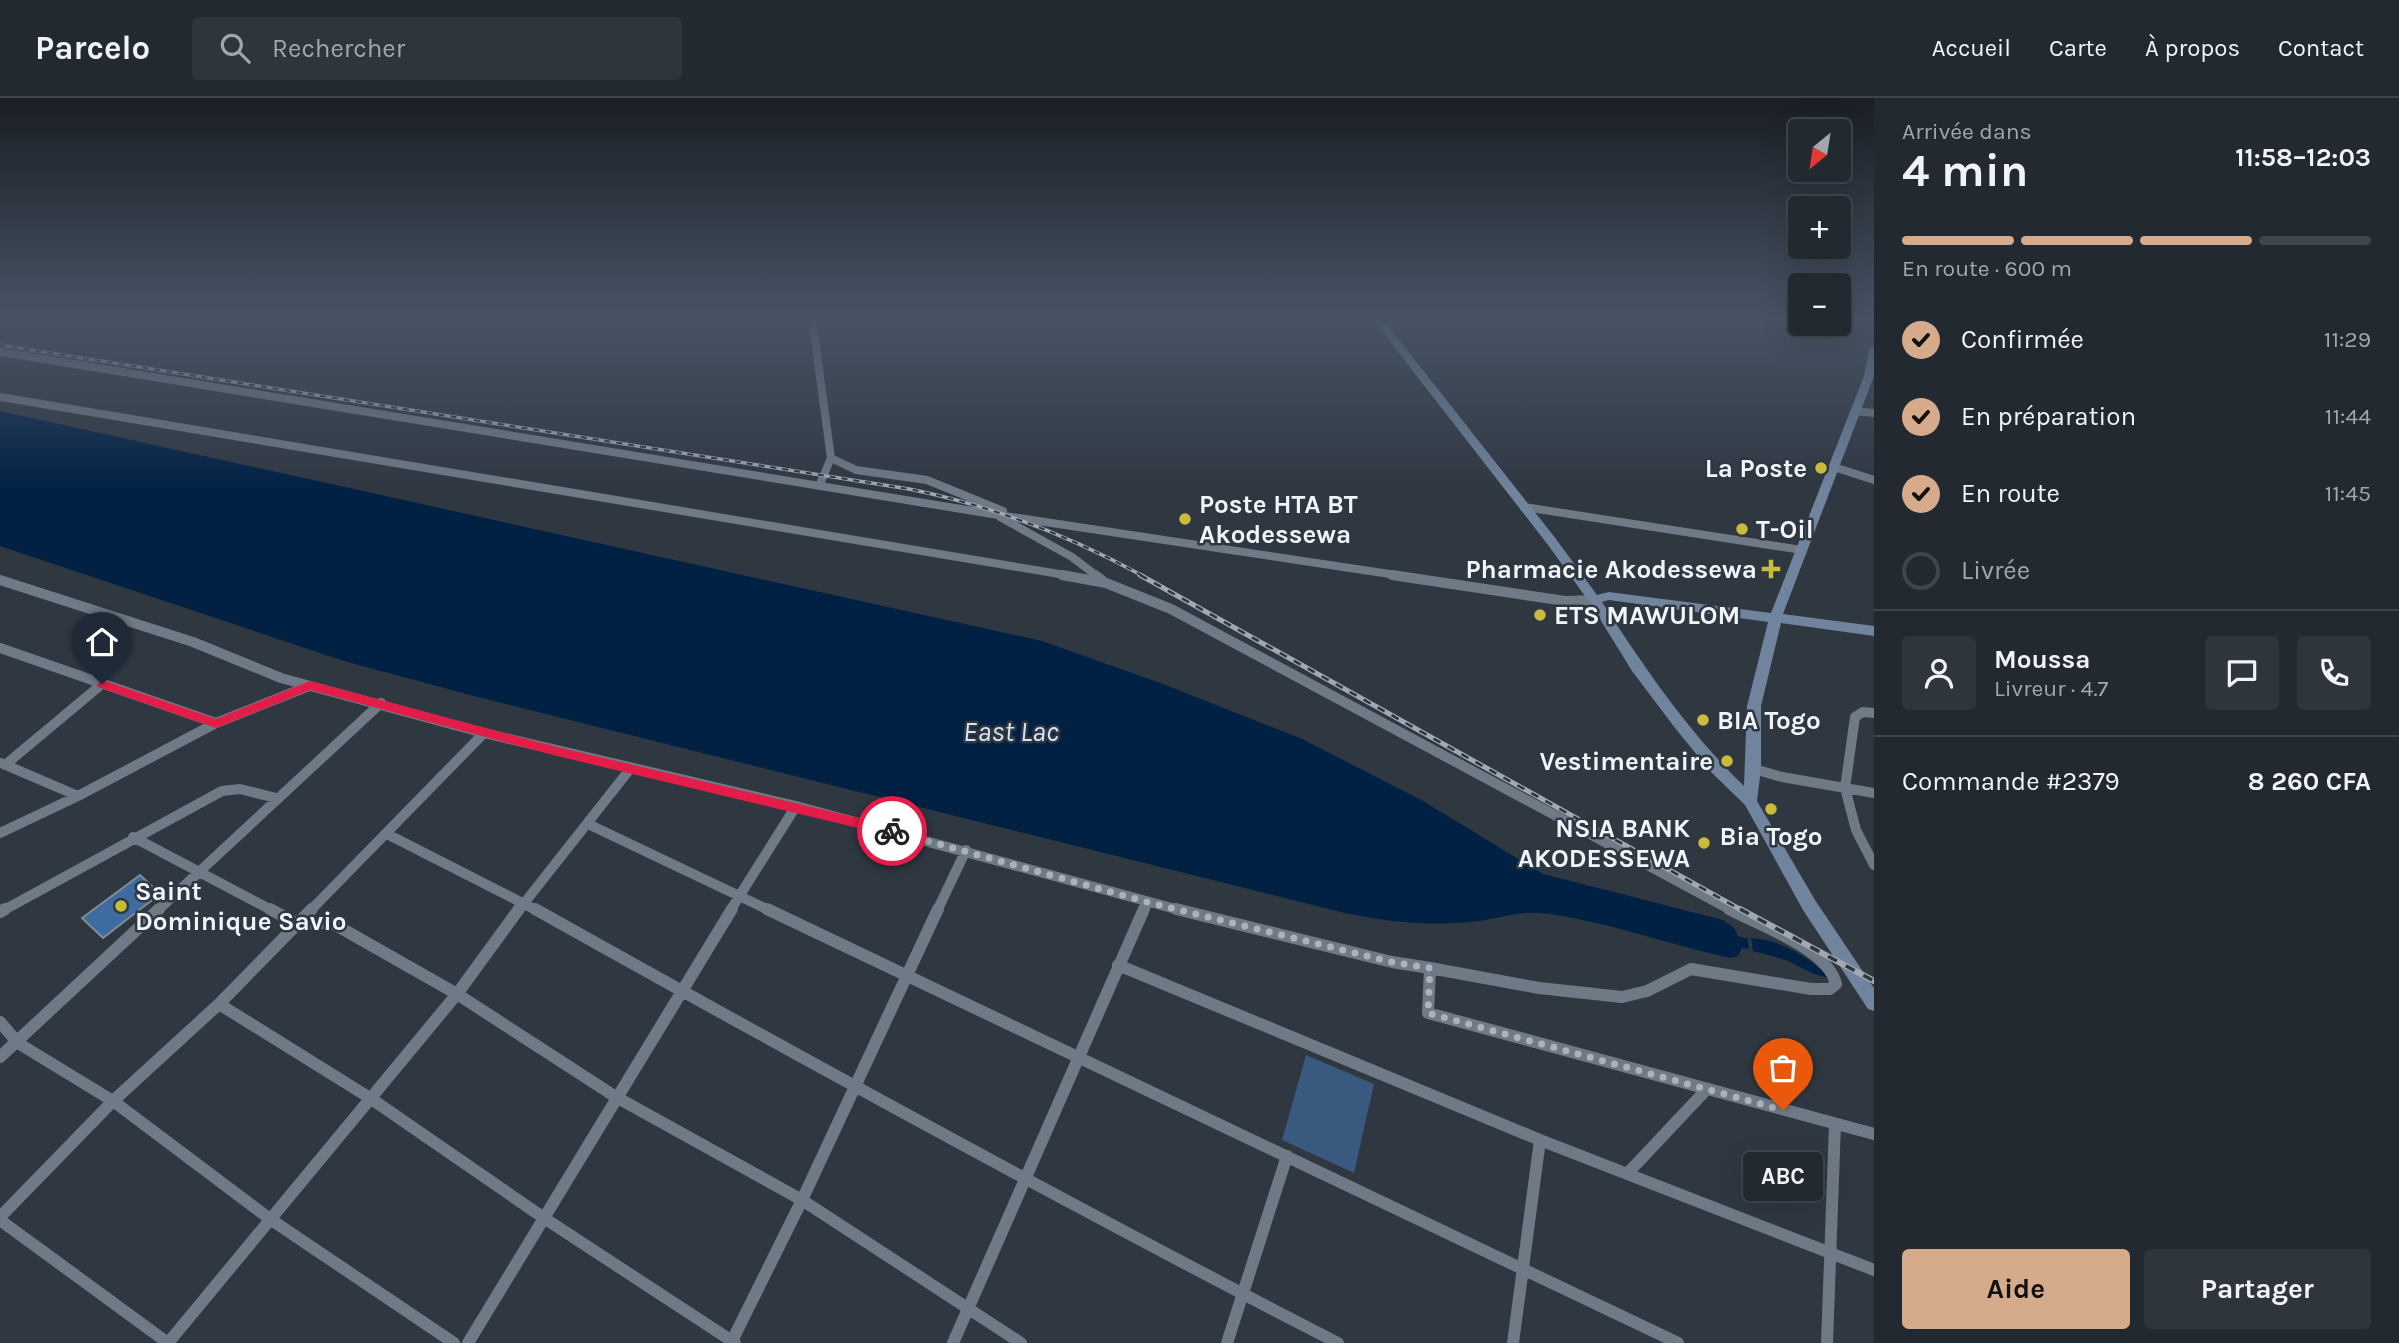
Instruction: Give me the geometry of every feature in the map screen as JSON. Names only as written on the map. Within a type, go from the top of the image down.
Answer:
[{"type":"street","points":[[138,375],[992,514],[1565,601],[1594,600],[1609,596],[1874,631]]},
{"type":"street","points":[[820,375],[831,458],[820,484]]},
{"type":"street","points":[[1421,375],[1594,600],[1637,667],[1680,724],[1716,768],[1750,800],[1840,967],[1874,1003]]},
{"type":"street","points":[[1750,800],[1754,769],[1754,706],[1776,616],[1871,377]]},
{"type":"street","points":[[0,397],[841,539],[947,554],[1106,583],[1171,609],[1239,643],[1456,760],[1602,844],[1840,967]]},
{"type":"street","points":[[1856,411],[1874,414]]},
{"type":"street","points":[[831,458],[856,470],[927,480],[1017,517]]},
{"type":"street","points":[[1834,467],[1874,480]]},
{"type":"street","points":[[1524,507],[1801,550]]},
{"type":"street","points":[[992,514],[1072,557],[1106,583]]},
{"type":"street","points":[[0,591],[5,582],[193,642],[281,678],[484,733],[796,806],[966,850],[1147,902],[1392,962],[1539,988],[1622,997],[1647,991],[1691,969],[1811,989],[1830,989],[1836,984],[1840,967]]},
{"type":"street","points":[[0,648],[216,723]]},
{"type":"street","points":[[78,796],[2,764],[102,684]]},
{"type":"street","points":[[0,833],[78,796],[216,723],[310,686]]},
{"type":"street","points":[[0,1057],[381,703]]},
{"type":"street","points":[[1874,713],[1863,712],[1855,717],[1845,788],[1851,817],[1874,864]]},
{"type":"street","points":[[484,733],[219,1004],[113,1101],[0,1218],[168,1343],[457,994],[524,903],[630,769]]},
{"type":"street","points":[[1754,769],[1874,793]]},
{"type":"street","points":[[0,912],[133,837],[222,791],[240,789],[276,798]]},
{"type":"street","points":[[468,1343],[681,990],[796,806]]},
{"type":"street","points":[[588,824],[1678,1343]]},
{"type":"street","points":[[387,834],[524,903],[853,1087],[1338,1343]]},
{"type":"street","points":[[133,837],[296,923],[332,923],[457,994],[616,1097],[802,1200],[968,1311],[1021,1343]]},
{"type":"street","points":[[219,1004],[370,1098],[544,1218],[733,1342],[966,850]]},
{"type":"street","points":[[953,1343],[1147,902]]},
{"type":"street","points":[[1118,965],[1540,1140],[1874,1270]]},
{"type":"street","points":[[1430,968],[1428,1013],[1874,1134]]},
{"type":"street","points":[[0,1022],[18,1043],[113,1101],[271,1219],[454,1343]]},
{"type":"street","points":[[1627,1174],[1707,1089]]},
{"type":"street","points":[[1827,1343],[1835,1124]]},
{"type":"street","points":[[1513,1343],[1540,1140]]},
{"type":"street","points":[[1227,1343],[1287,1156]]},
{"type":"shaded area","points":[[1306,1055],[1374,1084],[1354,1173],[1282,1140]]},
{"type":"water","name":"East Lac","points":[[0,411],[1042,641],[1163,684],[1302,739],[1423,801],[1543,874],[1723,920],[1734,928],[1738,936],[1748,939],[1749,949],[1742,948],[1738,956],[1731,958],[1611,926],[1539,913],[1438,924],[1349,914],[474,696],[344,661],[0,546]]},
{"type":"water","points":[[1751,938],[1774,942],[1795,951],[1832,979],[1814,974],[1786,960],[1753,951]]},
{"type":"building","name":"Saint Dominique Savio","points":[[140,875],[160,894],[103,938],[82,918]]},
{"type":"railway","points":[[190,375],[909,489],[969,504],[1029,524],[1087,548],[1143,576]]},
{"type":"railway","points":[[1140,575],[1743,911]]},
{"type":"railway","points":[[1740,909],[1874,981]]},
{"type":"way so far","points":[[892,831],[1055,874],[1147,902],[1392,962],[1430,968],[1428,1013],[1783,1110]]},
{"type":"place","name":"La Poste","points":[[1821,468]]},
{"type":"place","name":"Poste HTA BT Akodessewa","points":[[1185,519]]},
{"type":"place","name":"T-Oil","points":[[1742,529]]},
{"type":"place","name":"Pharmacie Akodessewa","points":[[1771,569]]},
{"type":"place","name":"ETS MAWULOM","points":[[1540,615]]},
{"type":"place","name":"BIA Togo","points":[[1703,720]]},
{"type":"place","name":"Vestimentaire","points":[[1727,761]]},
{"type":"place","name":"Bia Togo","points":[[1771,809]]},
{"type":"place","name":"NSIA BANK AKODESSEWA","points":[[1704,843]]},
{"type":"place","name":"Saint Dominique Savio","points":[[121,906]]},
{"type":"place","name":"ABC","points":[[1783,1110]]},
{"type":"route","points":[[102,684],[216,723],[310,686],[557,752],[796,806],[892,831]]}]
